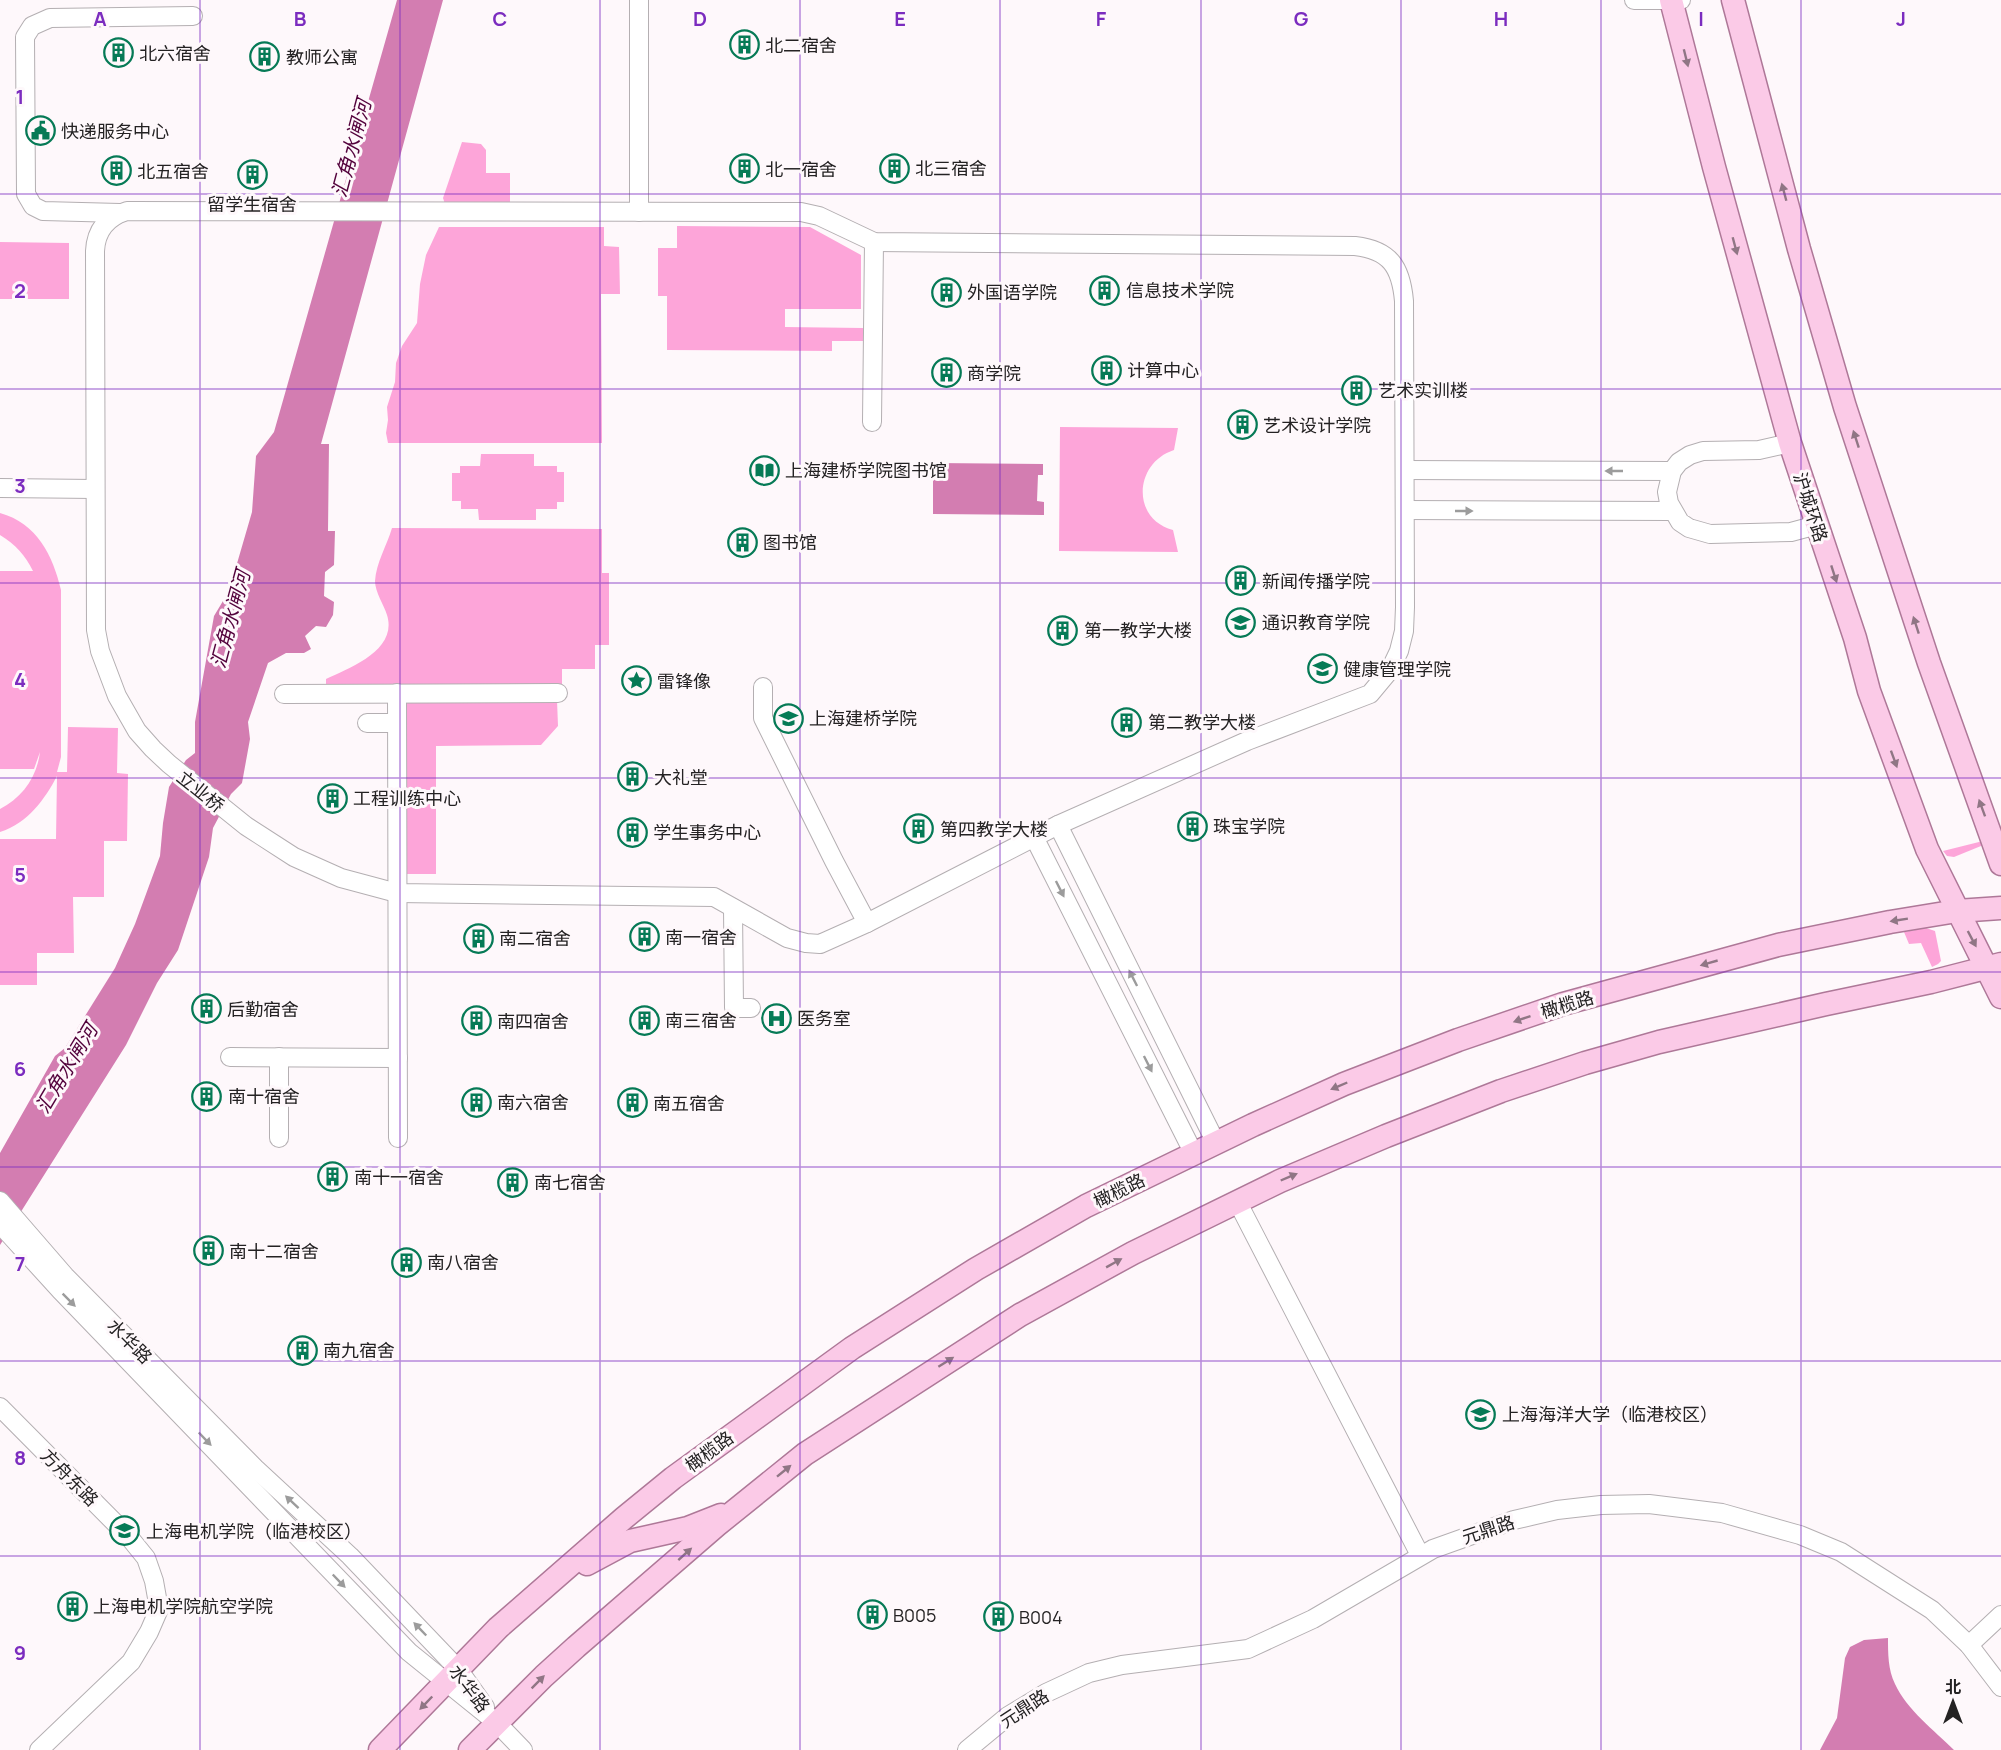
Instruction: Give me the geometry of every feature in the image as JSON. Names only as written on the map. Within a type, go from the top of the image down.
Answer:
[{"type":"main road","name":"沪城环路","points":[[1675,0],[1714,167],[1790,443],[1855,638],[1873,703],[1927,849],[1957,911],[1994,965],[2001,997]]},
{"type":"main road","points":[[1733,0],[1799,249],[1845,407],[1929,663],[2001,864]]},
{"type":"main road","name":"橄榄路","points":[[380,1750],[498,1628],[673,1478],[852,1348],[976,1269],[1086,1206],[1344,1084],[1563,1004],[1778,945],[1890,922],[1957,911],[2001,908]]},
{"type":"main road","points":[[470,1750],[576,1647],[805,1454],[1020,1315],[1133,1253],[1237,1201],[1396,1132],[1501,1091],[1585,1063],[1659,1042],[1931,982],[1994,965]]},
{"type":"main road","points":[[543,1590],[612,1549],[630,1541],[688,1528],[739,1508]]},
{"type":"street","points":[[639,0],[639,212]]},
{"type":"street","points":[[1634,0],[1675,0]]},
{"type":"street","points":[[193,16],[50,18],[32,26],[25,37],[26,194],[33,206],[43,211],[120,213],[136,211],[811,213],[874,242],[872,422]]},
{"type":"street","name":"立业桥","points":[[120,213],[103,225],[96,240],[94,489],[96,630],[100,651],[117,696],[137,731],[169,764],[234,817],[304,861],[341,878],[397,893],[714,897],[787,938],[820,944],[867,923],[1058,825],[1247,741],[1370,694],[1390,670],[1399,651],[1404,631],[1406,470],[1402,284],[1398,272],[1379,251],[1355,246],[874,242]]},
{"type":"street","points":[[1790,443],[1759,450],[1703,451],[1690,455],[1679,462],[1672,471],[1667,492],[1672,511],[1680,522],[1689,528],[1710,534],[1791,532],[1817,525]]},
{"type":"street","points":[[1406,470],[1672,471]]},
{"type":"street","points":[[0,488],[94,489]]},
{"type":"street","points":[[1406,510],[1672,511]]},
{"type":"street","points":[[763,687],[763,718],[867,923]]},
{"type":"street","points":[[397,693],[398,1138]]},
{"type":"street","points":[[284,694],[558,693]]},
{"type":"street","points":[[367,723],[397,723]]},
{"type":"street","points":[[1058,825],[1216,1143]]},
{"type":"street","points":[[1034,837],[1194,1154]]},
{"type":"street","points":[[733,908],[734,1008],[751,1008]]},
{"type":"street","points":[[1077,922],[1100,911]]},
{"type":"street","points":[[230,1057],[398,1058]]},
{"type":"street","points":[[279,1057],[279,1138]]},
{"type":"street","name":"水华路","points":[[0,1200],[19,1235],[305,1546],[409,1652],[452,1676]]},
{"type":"street","points":[[1237,1201],[1420,1555]]},
{"type":"street","name":"水华路","points":[[0,1224],[19,1235],[73,1285],[255,1468],[350,1556],[452,1676],[523,1750]]},
{"type":"street","name":"方舟东路","points":[[0,1407],[129,1537],[146,1558],[154,1581],[159,1609],[149,1632],[130,1662],[39,1750]]},
{"type":"street","name":"元鼎路","points":[[967,1750],[1008,1716],[1046,1693],[1089,1673],[1122,1665],[1248,1649],[1313,1619],[1420,1555],[1472,1533],[1557,1510],[1601,1506],[1649,1504],[1722,1513],[1800,1535],[1841,1552],[1932,1610],[1969,1645],[2001,1687]]},
{"type":"street","points":[[1969,1645],[2001,1615]]},
{"type":"shaded area","points":[[462,142],[481,144],[486,150],[486,173],[510,173],[510,204],[445,204],[443,198]]},
{"type":"shaded area","points":[[677,226],[810,227],[861,255],[861,309],[785,309],[785,327],[863,328],[863,341],[832,341],[832,351],[667,350],[667,296],[658,296],[658,248],[677,248]]},
{"type":"shaded area","points":[[439,227],[604,227],[604,246],[619,247],[620,294],[601,294],[602,443],[388,443],[387,407],[395,382],[396,363],[402,346],[417,323],[420,284],[426,255]]},
{"type":"shaded area","points":[[0,242],[69,243],[69,299],[0,299]]},
{"type":"shaded area","points":[[1060,427],[1178,428],[1174,450],[1151,466],[1145,478],[1143,491],[1144,503],[1150,515],[1159,524],[1173,530],[1178,552],[1059,551]]},
{"type":"shaded area","points":[[481,454],[534,454],[534,466],[557,466],[557,472],[564,472],[564,502],[557,502],[557,509],[536,509],[536,520],[479,520],[478,509],[461,509],[461,501],[452,501],[452,473],[460,473],[460,466],[480,466]]},
{"type":"shaded area","points":[[0,513],[24,524],[41,542],[58,577],[61,590],[61,757],[57,772],[67,772],[68,727],[118,728],[117,773],[128,774],[127,841],[104,841],[104,897],[73,897],[74,953],[37,953],[37,985],[0,985],[0,839],[56,839],[57,776],[47,793],[27,816],[19,823],[0,832],[0,809],[15,799],[27,786],[36,770],[40,752],[34,769],[0,769],[0,571],[33,571],[20,551],[0,535]]},
{"type":"shaded area","points":[[392,528],[602,529],[602,573],[609,573],[609,645],[595,645],[595,669],[562,669],[562,689],[326,688],[326,679],[370,656],[385,638],[389,627],[387,615],[375,581]]},
{"type":"shaded area","points":[[557,700],[558,726],[541,745],[436,746],[436,874],[406,874],[406,701]]},
{"type":"shaded area","points":[[1983,841],[1981,846],[1954,857],[1947,856],[1943,851]]},
{"type":"shaded area","points":[[1926,928],[1935,931],[1941,961],[1932,967],[1921,943],[1909,944],[1904,932]]},
{"type":"water","name":"汇角水闸河","points":[[397,0],[443,0],[321,444],[329,444],[328,531],[335,531],[334,565],[325,572],[324,596],[334,602],[333,615],[326,627],[316,626],[305,636],[311,649],[304,653],[286,653],[268,663],[248,722],[250,739],[242,783],[231,794],[213,828],[209,857],[178,950],[157,983],[126,1045],[0,1245],[0,1153],[55,1056],[65,1048],[115,968],[135,924],[160,856],[169,787],[186,760],[195,753],[195,722],[214,616],[229,591],[252,512],[256,456],[274,432]]},
{"type":"water","points":[[933,463],[1043,464],[1043,475],[1038,475],[1037,501],[1044,502],[1044,515],[933,514]]},
{"type":"water","points":[[1888,1638],[1891,1673],[1900,1693],[1914,1711],[1954,1750],[1820,1750],[1837,1718],[1845,1658],[1850,1647],[1864,1640]]},
{"type":"place","name":"北二宿舍","points":[[744,45]]},
{"type":"place","name":"北六宿舍","points":[[118,53]]},
{"type":"place","name":"教师公寓","points":[[265,57]]},
{"type":"place","name":"快递服务中心","points":[[40,131]]},
{"type":"place","name":"北三宿舍","points":[[894,168]]},
{"type":"place","name":"北一宿舍","points":[[744,169]]},
{"type":"place","name":"北五宿舍","points":[[116,171]]},
{"type":"place","name":"留学生宿舍","points":[[252,175]]},
{"type":"place","name":"信息技术学院","points":[[1105,290]]},
{"type":"place","name":"外国语学院","points":[[946,292]]},
{"type":"place","name":"计算中心","points":[[1106,370]]},
{"type":"place","name":"商学院","points":[[946,373]]},
{"type":"place","name":"艺术实训楼","points":[[1357,390]]},
{"type":"place","name":"艺术设计学院","points":[[1242,425]]},
{"type":"place","name":"上海建桥学院图书馆","points":[[764,470]]},
{"type":"place","name":"图书馆","points":[[742,542]]},
{"type":"place","name":"新闻传播学院","points":[[1241,581]]},
{"type":"place","name":"通识教育学院","points":[[1241,622]]},
{"type":"place","name":"第一教学大楼","points":[[1063,630]]},
{"type":"place","name":"健康管理学院","points":[[1322,669]]},
{"type":"place","name":"雷锋像","points":[[636,681]]},
{"type":"place","name":"上海建桥学院","points":[[788,718]]},
{"type":"place","name":"第二教学大楼","points":[[1127,722]]},
{"type":"place","name":"大礼堂","points":[[633,777]]},
{"type":"place","name":"工程训练中心","points":[[332,798]]},
{"type":"place","name":"珠宝学院","points":[[1192,826]]},
{"type":"place","name":"第四教学大楼","points":[[919,829]]},
{"type":"place","name":"学生事务中心","points":[[632,832]]},
{"type":"place","name":"南一宿舍","points":[[644,937]]},
{"type":"place","name":"南二宿舍","points":[[478,938]]},
{"type":"place","name":"后勤宿舍","points":[[206,1009]]},
{"type":"place","name":"医务室","points":[[776,1018]]},
{"type":"place","name":"南三宿舍","points":[[644,1020]]},
{"type":"place","name":"南四宿舍","points":[[476,1021]]},
{"type":"place","name":"南十宿舍","points":[[207,1096]]},
{"type":"place","name":"南六宿舍","points":[[476,1102]]},
{"type":"place","name":"南五宿舍","points":[[632,1103]]},
{"type":"place","name":"南十一宿舍","points":[[333,1177]]},
{"type":"place","name":"南七宿舍","points":[[513,1182]]},
{"type":"place","name":"南十二宿舍","points":[[208,1251]]},
{"type":"place","name":"南八宿舍","points":[[406,1262]]},
{"type":"place","name":"南九宿舍","points":[[302,1350]]},
{"type":"place","name":"上海海洋大学（临港校区）","points":[[1481,1414]]},
{"type":"place","name":"上海电机学院（临港校区）","points":[[125,1531]]},
{"type":"place","name":"上海电机学院航空学院","points":[[72,1606]]},
{"type":"place","name":"B005","points":[[872,1615]]},
{"type":"place","name":"B004","points":[[998,1617]]}]
